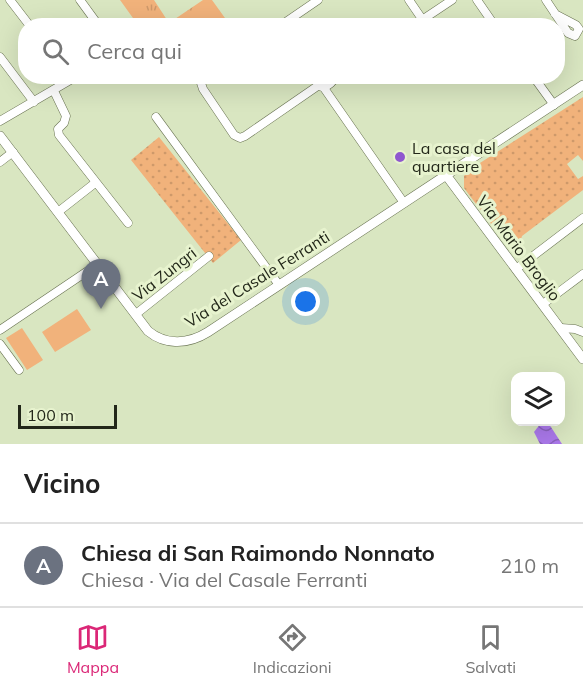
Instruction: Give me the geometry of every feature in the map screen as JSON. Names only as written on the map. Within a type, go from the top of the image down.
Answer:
[{"type":"street","points":[[10,0],[24,18]]},
{"type":"street","points":[[80,0],[93,18]]},
{"type":"street","points":[[409,0],[421,18]]},
{"type":"street","points":[[424,18],[452,0]]},
{"type":"street","points":[[477,0],[489,18]]},
{"type":"street","points":[[546,0],[555,14]]},
{"type":"street","points":[[290,18],[312,1]]},
{"type":"street","points":[[0,57],[18,81]]},
{"type":"street","points":[[20,84],[34,102]]},
{"type":"street","points":[[0,121],[64,84]]},
{"type":"street","points":[[203,84],[203,89],[238,138],[245,136],[328,84]]},
{"type":"street","points":[[319,84],[404,203]]},
{"type":"street","points":[[539,84],[554,105]]},
{"type":"street","name":"Via del Casale Ferranti","points":[[0,136],[148,331],[154,336],[169,341],[192,340],[208,332],[583,85]]},
{"type":"street","points":[[54,91],[66,116],[58,132],[128,223]]},
{"type":"street","points":[[156,117],[279,285]]},
{"type":"street","points":[[0,162],[13,152]]},
{"type":"street","points":[[454,186],[460,166]]},
{"type":"street","name":"Via Mario Broglio","points":[[446,175],[583,359]]},
{"type":"street","points":[[58,212],[95,183]]},
{"type":"street","points":[[516,269],[583,219]]},
{"type":"street","name":"Via Zungri","points":[[136,314],[209,256]]},
{"type":"street","points":[[0,330],[98,264]]},
{"type":"street","points":[[543,304],[583,274]]},
{"type":"street","points":[[561,328],[583,332]]},
{"type":"street","points":[[0,344],[19,370]]},
{"type":"green space","points":[[120,0],[154,0],[166,18],[133,18]]},
{"type":"green space","points":[[203,0],[212,0],[225,18],[176,18]]},
{"type":"green space","points":[[583,97],[583,161],[578,155],[567,164],[578,179],[583,176],[583,190],[522,236],[516,257],[464,188],[464,176],[469,170]]},
{"type":"green space","points":[[159,137],[241,240],[213,263],[131,160]]},
{"type":"green space","points":[[77,309],[91,330],[55,352],[42,332]]},
{"type":"green space","points":[[22,328],[43,360],[27,370],[6,338]]},
{"type":"water","points":[[539,426],[550,426],[562,444],[540,444],[534,432]]},
{"type":"place","name":"La casa del quartiere","points":[[400,157]]},
{"type":"place","name":"Chiesa di San Raimondo Nonnato","points":[[101,309]]}]
